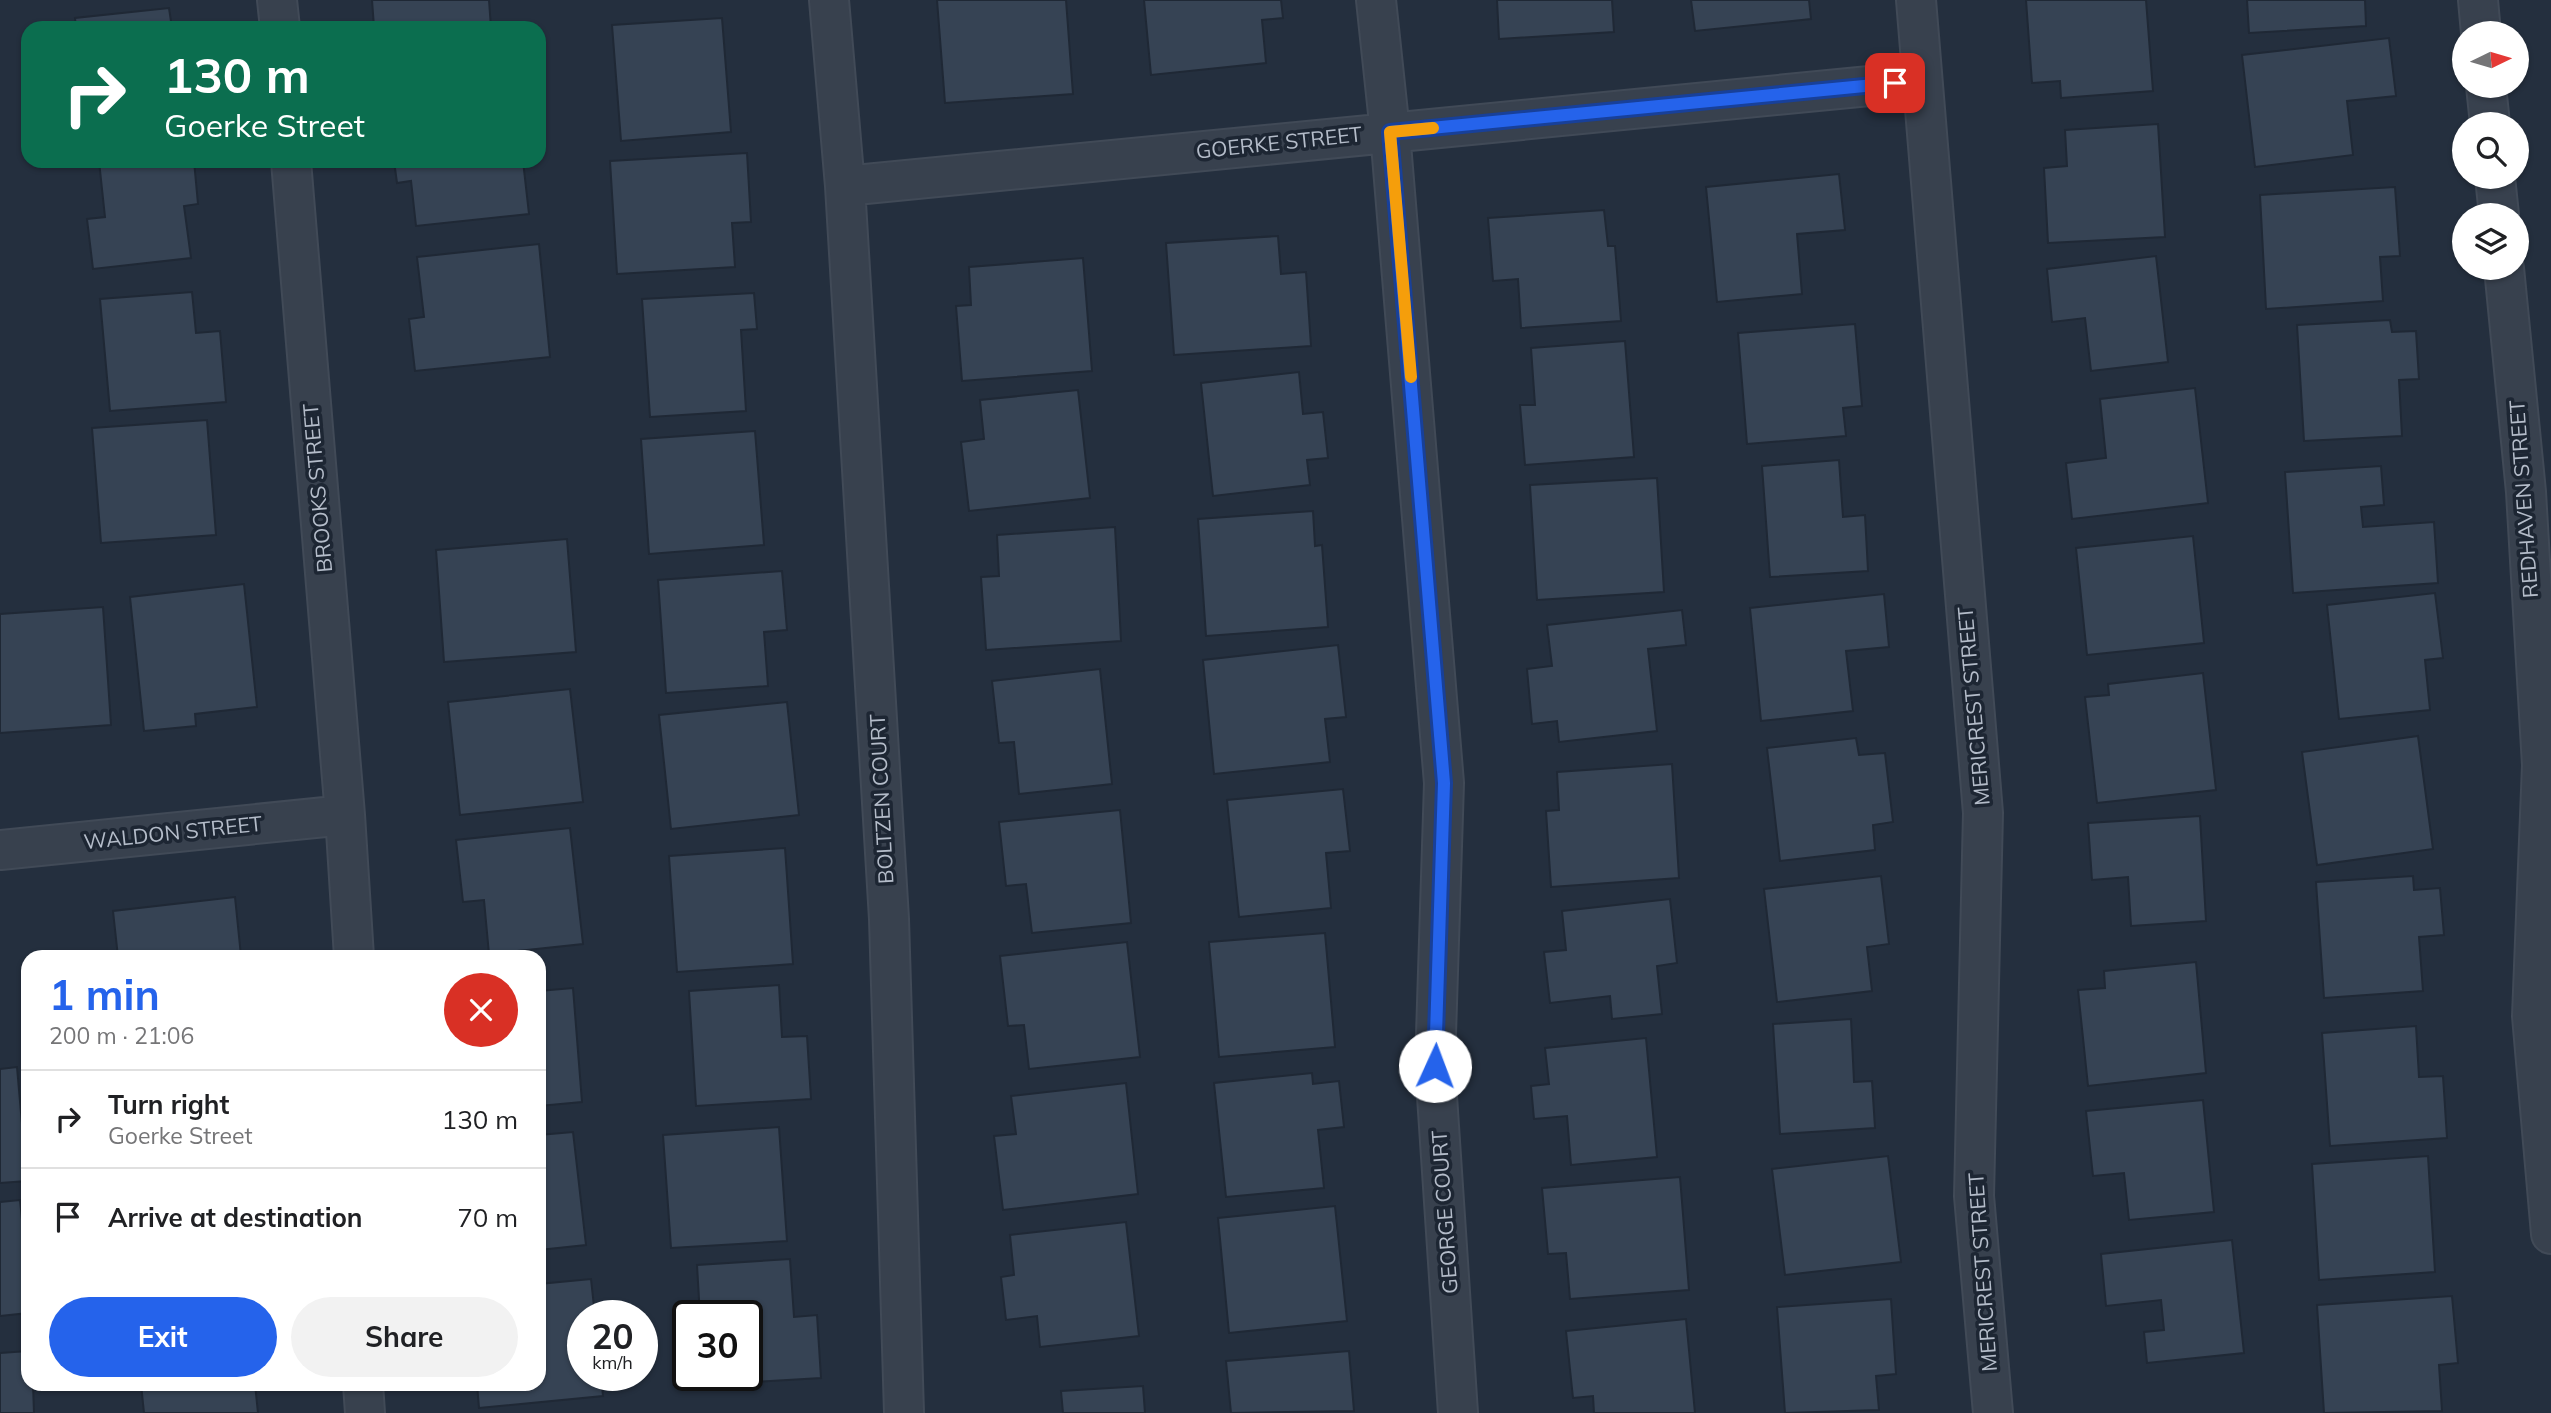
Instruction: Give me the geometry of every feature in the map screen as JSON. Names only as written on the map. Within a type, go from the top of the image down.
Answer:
[{"type":"street","points":[[278,0],[280,21]]},
{"type":"street","name":"BOLTZEN COURT","points":[[829,0],[845,186],[889,919],[904,1413]]},
{"type":"street","name":"GEORGE COURT","points":[[1376,0],[1390,132],[1444,783],[1435,1066],[1458,1413]]},
{"type":"street","name":"MERICREST STREET","points":[[1916,0],[1983,813],[1974,1196],[1993,1413]]},
{"type":"street","points":[[2478,0],[2480,21]]},
{"type":"street","name":"GOERKE STREET","points":[[845,186],[1921,81]]},
{"type":"street","name":"BROOKS STREET","points":[[292,168],[345,815],[354,950]]},
{"type":"street","name":"REDHAVEN STREET","points":[[2506,280],[2538,489],[2542,1015],[2551,1234]]},
{"type":"street","name":"WALDON STREET","points":[[0,850],[345,815]]},
{"type":"street","points":[[363,1391],[365,1413]]},
{"type":"building","points":[[372,0],[489,0],[490,21],[374,21]]},
{"type":"building","points":[[937,0],[1066,0],[1073,94],[945,103]]},
{"type":"building","points":[[1144,0],[1281,0],[1283,18],[1262,20],[1266,63],[1151,75]]},
{"type":"building","points":[[1497,0],[1612,0],[1614,32],[1499,39]]},
{"type":"building","points":[[1691,0],[1809,0],[1811,19],[1695,31]]},
{"type":"building","points":[[2026,0],[2146,0],[2153,91],[2061,98],[2060,81],[2032,83]]},
{"type":"building","points":[[2247,0],[2365,0],[2366,26],[2249,33]]},
{"type":"building","points":[[169,8],[171,21],[75,21],[75,18]]},
{"type":"building","points":[[722,18],[731,132],[621,141],[612,25]]},
{"type":"building","points":[[2389,38],[2396,96],[2347,101],[2353,155],[2255,167],[2242,55]]},
{"type":"building","points":[[2158,124],[2165,237],[2048,243],[2044,168],[2067,166],[2065,130]]},
{"type":"building","points":[[747,153],[751,222],[732,223],[735,267],[617,274],[610,161]]},
{"type":"building","points":[[100,168],[195,168],[198,204],[184,206],[191,258],[93,269],[87,219],[105,217]]},
{"type":"building","points":[[395,168],[524,168],[529,214],[416,226],[411,181],[397,183]]},
{"type":"building","points":[[1839,174],[1845,230],[1797,234],[1802,294],[1717,302],[1706,187]]},
{"type":"building","points":[[2395,187],[2400,256],[2380,257],[2383,301],[2266,309],[2260,195]]},
{"type":"building","points":[[1604,210],[1608,246],[1615,246],[1621,321],[1521,328],[1518,279],[1493,281],[1488,218]]},
{"type":"building","points":[[1278,236],[1281,274],[1306,272],[1311,346],[1174,355],[1166,243]]},
{"type":"building","points":[[539,244],[550,357],[415,371],[409,319],[424,317],[417,257]]},
{"type":"building","points":[[2156,256],[2168,362],[2091,371],[2085,318],[2052,322],[2047,269]]},
{"type":"building","points":[[1083,258],[1092,371],[962,381],[956,306],[971,305],[969,267]]},
{"type":"building","points":[[192,292],[196,333],[220,331],[226,402],[110,411],[100,299]]},
{"type":"building","points":[[754,293],[757,329],[741,330],[746,411],[650,417],[642,299]]},
{"type":"building","points":[[2390,320],[2392,332],[2416,331],[2419,379],[2399,380],[2402,436],[2304,441],[2297,325]]},
{"type":"building","points":[[1855,324],[1862,406],[1843,408],[1846,436],[1747,444],[1738,333]]},
{"type":"building","points":[[1625,341],[1634,457],[1525,465],[1520,405],[1535,405],[1531,348]]},
{"type":"building","points":[[1299,372],[1303,414],[1323,412],[1328,458],[1307,460],[1310,485],[1213,496],[1201,383]]},
{"type":"building","points":[[2195,388],[2208,503],[2072,519],[2066,463],[2106,458],[2100,399]]},
{"type":"building","points":[[1078,390],[1090,498],[969,511],[961,442],[984,439],[980,400]]},
{"type":"building","points":[[207,420],[216,535],[101,543],[92,428]]},
{"type":"building","points":[[755,431],[764,545],[649,554],[641,439]]},
{"type":"building","points":[[1839,460],[1843,517],[1865,515],[1868,571],[1770,577],[1762,466]]},
{"type":"building","points":[[2381,466],[2384,505],[2361,507],[2363,527],[2434,522],[2438,583],[2293,593],[2285,472]]},
{"type":"building","points":[[1657,478],[1664,592],[1537,600],[1530,485]]},
{"type":"building","points":[[1313,511],[1315,546],[1322,545],[1328,627],[1206,636],[1198,519]]},
{"type":"building","points":[[1115,527],[1121,641],[986,650],[981,577],[999,576],[997,535]]},
{"type":"building","points":[[2193,536],[2204,643],[2087,655],[2076,548]]},
{"type":"building","points":[[567,539],[576,652],[444,662],[436,550]]},
{"type":"building","points":[[782,571],[787,630],[764,632],[768,686],[666,693],[658,580]]},
{"type":"building","points":[[244,584],[257,707],[195,714],[196,726],[144,731],[130,597]]},
{"type":"building","points":[[2435,593],[2443,658],[2425,660],[2430,710],[2339,719],[2327,605]]},
{"type":"building","points":[[1884,594],[1889,647],[1846,651],[1853,711],[1761,721],[1750,608]]},
{"type":"building","points":[[103,607],[111,725],[0,733],[0,614]]},
{"type":"building","points":[[1682,610],[1686,645],[1648,649],[1657,731],[1559,742],[1557,721],[1532,724],[1527,669],[1552,666],[1547,625]]},
{"type":"building","points":[[1338,645],[1346,717],[1325,719],[1330,762],[1214,774],[1203,660]]},
{"type":"building","points":[[1100,669],[1112,784],[1019,794],[1014,742],[999,743],[992,681]]},
{"type":"building","points":[[2203,673],[2216,790],[2097,803],[2085,697],[2109,695],[2108,684]]},
{"type":"building","points":[[570,689],[583,802],[460,815],[448,702]]},
{"type":"building","points":[[787,702],[799,815],[671,829],[659,715]]},
{"type":"building","points":[[2418,736],[2433,849],[2317,865],[2302,752]]},
{"type":"building","points":[[1856,738],[1859,755],[1885,753],[1893,822],[1873,825],[1875,850],[1780,861],[1767,748]]},
{"type":"building","points":[[1672,764],[1679,878],[1551,887],[1546,811],[1559,810],[1557,772]]},
{"type":"building","points":[[1343,789],[1350,851],[1326,853],[1331,908],[1239,917],[1227,800]]},
{"type":"building","points":[[1120,810],[1131,923],[1032,933],[1026,884],[1006,886],[999,822]]},
{"type":"building","points":[[2200,816],[2206,921],[2131,926],[2128,877],[2092,880],[2088,823]]},
{"type":"building","points":[[570,828],[583,944],[527,950],[489,950],[484,900],[463,902],[456,840]]},
{"type":"building","points":[[785,848],[793,964],[677,972],[669,856]]},
{"type":"building","points":[[1881,876],[1889,944],[1867,947],[1872,991],[1777,1002],[1764,889]]},
{"type":"building","points":[[2413,876],[2414,890],[2440,888],[2444,935],[2419,937],[2423,991],[2324,998],[2316,882]]},
{"type":"building","points":[[235,897],[240,950],[117,950],[113,911]]},
{"type":"building","points":[[1670,899],[1677,963],[1657,966],[1662,1014],[1612,1019],[1610,996],[1550,1003],[1544,952],[1566,950],[1562,911]]},
{"type":"building","points":[[1325,933],[1335,1047],[1219,1057],[1209,942]]},
{"type":"building","points":[[1127,942],[1140,1057],[1029,1069],[1024,1025],[1008,1026],[1000,956]]},
{"type":"building","points":[[2196,962],[2206,1073],[2088,1086],[2078,990],[2105,988],[2104,971]]},
{"type":"building","points":[[779,985],[782,1037],[807,1036],[811,1099],[696,1106],[689,991]]},
{"type":"building","points":[[573,988],[582,1102],[546,1105],[546,990]]},
{"type":"building","points":[[1851,1019],[1854,1082],[1872,1081],[1875,1128],[1780,1134],[1773,1024]]},
{"type":"building","points":[[2416,1026],[2419,1077],[2443,1076],[2447,1138],[2330,1146],[2322,1033]]},
{"type":"building","points":[[1646,1038],[1657,1157],[1571,1165],[1567,1116],[1534,1119],[1531,1086],[1549,1084],[1545,1048]]},
{"type":"building","points":[[17,1067],[21,1113],[21,1181],[0,1183],[0,1069]]},
{"type":"building","points":[[1312,1073],[1313,1084],[1339,1081],[1344,1127],[1318,1130],[1324,1188],[1226,1197],[1214,1083]]},
{"type":"building","points":[[1126,1083],[1138,1194],[1003,1210],[994,1136],[1016,1134],[1011,1096]]},
{"type":"building","points":[[2203,1100],[2214,1212],[2129,1220],[2124,1173],[2093,1176],[2086,1111]]},
{"type":"building","points":[[779,1127],[787,1241],[671,1248],[663,1135]]},
{"type":"building","points":[[573,1132],[586,1245],[546,1249],[546,1134]]},
{"type":"building","points":[[1888,1156],[1901,1262],[1785,1275],[1772,1169]]},
{"type":"building","points":[[2428,1156],[2435,1272],[2319,1280],[2312,1164]]},
{"type":"building","points":[[1680,1177],[1689,1290],[1570,1299],[1566,1253],[1548,1254],[1542,1188]]},
{"type":"building","points":[[20,1200],[21,1314],[0,1316],[0,1202]]},
{"type":"building","points":[[1335,1206],[1347,1321],[1229,1333],[1218,1218]]},
{"type":"building","points":[[1126,1222],[1139,1336],[1040,1347],[1037,1316],[1006,1320],[1001,1277],[1014,1275],[1010,1235]]},
{"type":"building","points":[[2232,1240],[2244,1353],[2147,1363],[2144,1332],[2164,1330],[2161,1300],[2106,1306],[2101,1254]]},
{"type":"building","points":[[790,1259],[794,1317],[817,1315],[821,1378],[763,1382],[763,1300],[699,1300],[697,1265]]},
{"type":"building","points":[[591,1279],[593,1300],[567,1300],[567,1391],[602,1391],[603,1396],[479,1408],[478,1391],[546,1391],[546,1283]]},
{"type":"building","points":[[2452,1296],[2458,1363],[2439,1365],[2442,1411],[2324,1413],[2317,1305]]},
{"type":"building","points":[[1891,1299],[1896,1374],[1876,1376],[1879,1410],[1785,1413],[1777,1307]]},
{"type":"building","points":[[1686,1319],[1695,1413],[1594,1413],[1593,1396],[1573,1398],[1566,1331]]},
{"type":"building","points":[[1349,1351],[1354,1411],[1231,1413],[1226,1361]]},
{"type":"building","points":[[21,1352],[21,1391],[33,1391],[34,1413],[0,1413],[0,1353]]},
{"type":"building","points":[[1143,1386],[1145,1413],[1063,1413],[1061,1391]]},
{"type":"building","points":[[142,1391],[256,1391],[258,1413],[144,1413]]},
{"type":"slow traffic","points":[[1411,377],[1390,132],[1433,128]]},
{"type":"route","points":[[1435,1066],[1444,783],[1390,132],[1895,83]]}]
